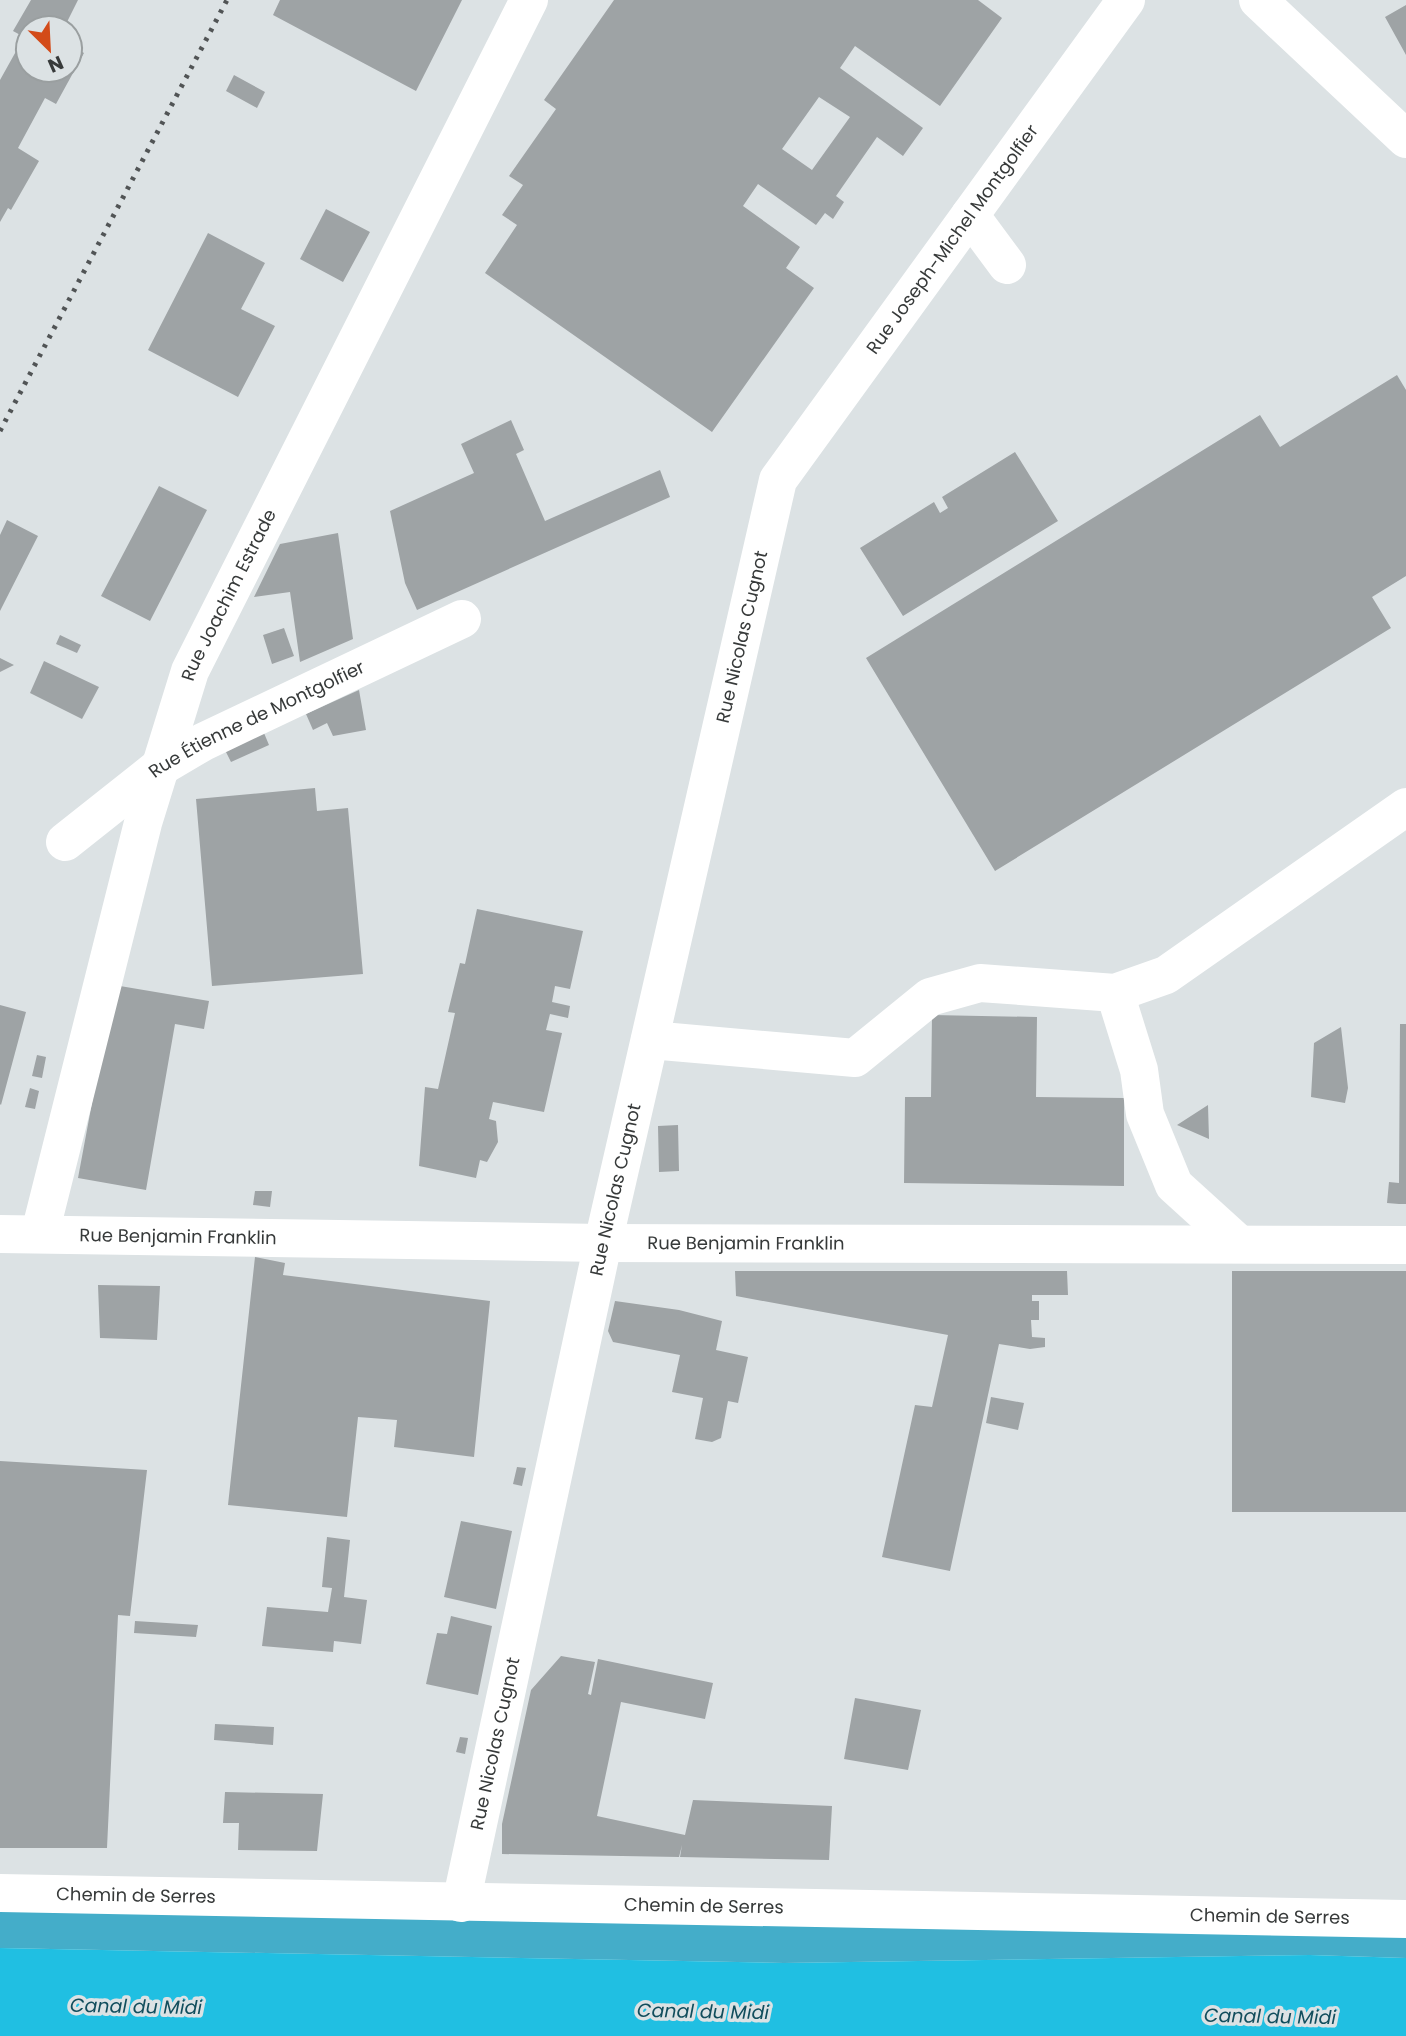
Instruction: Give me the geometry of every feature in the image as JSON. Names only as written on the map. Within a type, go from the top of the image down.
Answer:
[{"type":"street","name":"Rue Joachim Estrade","points":[[40,1233],[157,769],[190,671],[529,0]]},
{"type":"street","name":"Rue Joseph-Michel Montgolfier","points":[[778,480],[1126,0]]},
{"type":"street","points":[[1258,0],[1406,139]]},
{"type":"street","points":[[970,215],[1007,265]]},
{"type":"street","name":"Rue Nicolas Cugnot","points":[[461,1903],[603,1243],[778,480]]},
{"type":"street","name":"Rue Étienne de Montgolfier","points":[[65,842],[157,769],[203,742],[462,620]]},
{"type":"street","points":[[650,1040],[855,1058],[930,997],[980,984],[1115,993],[1166,975],[1406,807]]},
{"type":"street","points":[[1115,993],[1139,1070],[1145,1114],[1174,1185],[1239,1244]]},
{"type":"street","name":"Rue Benjamin Franklin","points":[[0,1234],[603,1243],[1406,1245]]},
{"type":"street","name":"Chemin de Serres","points":[[0,1893],[461,1903],[926,1908],[1406,1919]]},
{"type":"shaded area","points":[[0,1904],[1406,1930],[1406,1958],[1310,1955],[784,1963],[0,1948]]},
{"type":"water","name":"Canal du Midi","points":[[0,1948],[784,1963],[1310,1955],[1406,1958],[1406,2036],[0,2036]]},
{"type":"building","points":[[31,0],[78,0],[71,14],[23,14]]},
{"type":"building","points":[[280,0],[462,0],[416,91],[273,15]]},
{"type":"building","points":[[614,0],[978,0],[1002,18],[940,106],[855,46],[840,68],[923,128],[903,156],[877,137],[836,196],[844,202],[833,219],[825,213],[816,225],[758,184],[743,206],[800,247],[786,268],[814,288],[712,432],[485,273],[517,225],[502,215],[523,185],[509,176],[556,109],[544,100]],"holes":[[[819,97],[850,117],[812,170],[782,149]]]},
{"type":"building","points":[[1406,5],[1406,55],[1385,17]]},
{"type":"building","points":[[14,55],[14,84],[67,84],[56,104],[45,98],[18,148],[39,161],[11,210],[8,208],[0,222],[0,80]]},
{"type":"building","points":[[234,75],[265,92],[257,108],[226,91]]},
{"type":"building","points":[[326,209],[370,232],[343,282],[300,259]]},
{"type":"building","points":[[208,233],[265,263],[241,309],[275,326],[238,397],[148,350]]},
{"type":"building","points":[[1397,375],[1406,390],[1406,576],[1372,597],[1391,628],[995,871],[866,658],[1260,415],[1280,447]]},
{"type":"building","points":[[511,420],[524,450],[516,454],[545,521],[660,470],[670,497],[417,610],[405,583],[390,511],[474,473],[461,444]]},
{"type":"building","points":[[1015,452],[1058,521],[903,616],[860,548],[934,502],[940,513],[948,508],[942,497]]},
{"type":"building","points":[[159,486],[207,510],[150,621],[101,596]]},
{"type":"building","points":[[7,520],[38,536],[0,611],[0,535]]},
{"type":"building","points":[[338,533],[353,639],[300,662],[290,592],[254,597],[280,544]]},
{"type":"building","points":[[284,628],[294,656],[272,664],[263,635]]},
{"type":"building","points":[[60,635],[81,645],[77,653],[56,644]]},
{"type":"building","points":[[0,658],[14,665],[0,672]]},
{"type":"building","points":[[44,661],[99,687],[82,719],[30,693]]},
{"type":"building","points":[[359,690],[366,730],[333,736],[327,723],[313,730],[306,714]]},
{"type":"building","points":[[264,733],[269,745],[231,762],[225,750]]},
{"type":"building","points":[[315,788],[317,811],[348,808],[363,974],[212,986],[196,799]]},
{"type":"building","points":[[477,909],[583,931],[570,989],[555,986],[552,1002],[570,1006],[568,1018],[550,1014],[546,1030],[562,1033],[544,1112],[493,1102],[489,1119],[496,1121],[498,1142],[487,1162],[480,1160],[476,1178],[419,1166],[425,1087],[438,1089],[455,1013],[448,1012],[460,963],[465,964]]},
{"type":"building","points":[[114,985],[209,1001],[204,1029],[175,1024],[146,1190],[78,1178]]},
{"type":"building","points":[[0,1005],[26,1012],[1,1105],[0,1104]]},
{"type":"building","points":[[932,1015],[1037,1017],[1036,1097],[1124,1098],[1124,1186],[904,1183],[905,1097],[931,1097]]},
{"type":"building","points":[[1400,1024],[1406,1024],[1406,1204],[1387,1203],[1389,1182],[1399,1183]]},
{"type":"building","points":[[1341,1027],[1348,1088],[1345,1103],[1311,1097],[1314,1043]]},
{"type":"building","points":[[37,1055],[46,1057],[42,1078],[32,1076]]},
{"type":"building","points":[[30,1088],[39,1091],[35,1109],[25,1107]]},
{"type":"building","points":[[1208,1105],[1209,1139],[1177,1125]]},
{"type":"building","points":[[678,1125],[679,1171],[659,1172],[658,1126]]},
{"type":"building","points":[[255,1191],[272,1191],[270,1207],[253,1205]]},
{"type":"building","points":[[255,1257],[285,1263],[283,1275],[490,1301],[474,1457],[394,1447],[397,1420],[358,1417],[347,1517],[228,1505]]},
{"type":"building","points":[[735,1271],[1067,1271],[1068,1295],[1032,1295],[1032,1301],[1039,1301],[1039,1320],[1031,1320],[1032,1337],[1045,1338],[1045,1347],[1030,1349],[999,1344],[950,1571],[882,1557],[915,1405],[932,1407],[948,1335],[736,1296]]},
{"type":"building","points":[[1232,1271],[1406,1271],[1406,1512],[1232,1512]]},
{"type":"building","points":[[98,1285],[160,1286],[157,1340],[100,1338]]},
{"type":"building","points":[[615,1301],[679,1310],[722,1321],[716,1350],[748,1357],[738,1403],[728,1401],[721,1438],[712,1442],[695,1439],[703,1398],[672,1392],[680,1355],[613,1342],[608,1331]]},
{"type":"building","points":[[991,1397],[1024,1403],[1018,1430],[986,1423]]},
{"type":"building","points":[[0,1461],[147,1470],[130,1616],[118,1615],[107,1848],[0,1848]]},
{"type":"building","points":[[517,1467],[526,1468],[522,1486],[513,1484]]},
{"type":"building","points":[[461,1521],[512,1531],[496,1609],[444,1597]]},
{"type":"building","points":[[327,1537],[350,1540],[344,1597],[367,1600],[361,1644],[334,1641],[333,1652],[262,1646],[267,1607],[328,1612],[332,1588],[322,1587]]},
{"type":"building","points":[[451,1616],[492,1626],[478,1695],[426,1684],[437,1633],[447,1634]]},
{"type":"building","points":[[135,1621],[198,1625],[196,1637],[134,1633]]},
{"type":"building","points":[[561,1656],[595,1662],[588,1694],[591,1695],[598,1659],[713,1683],[705,1719],[621,1702],[597,1816],[685,1835],[693,1800],[832,1806],[829,1860],[680,1857],[682,1845],[679,1857],[502,1854],[502,1824],[531,1690]]},
{"type":"building","points":[[855,1698],[921,1710],[908,1770],[844,1759]]},
{"type":"building","points":[[215,1724],[274,1727],[273,1745],[214,1740]]},
{"type":"building","points":[[460,1737],[468,1738],[465,1754],[456,1752]]},
{"type":"building","points":[[225,1792],[323,1794],[317,1851],[238,1850],[239,1823],[223,1823]]},
{"type":"railway","points":[[0,431],[227,0]]}]
